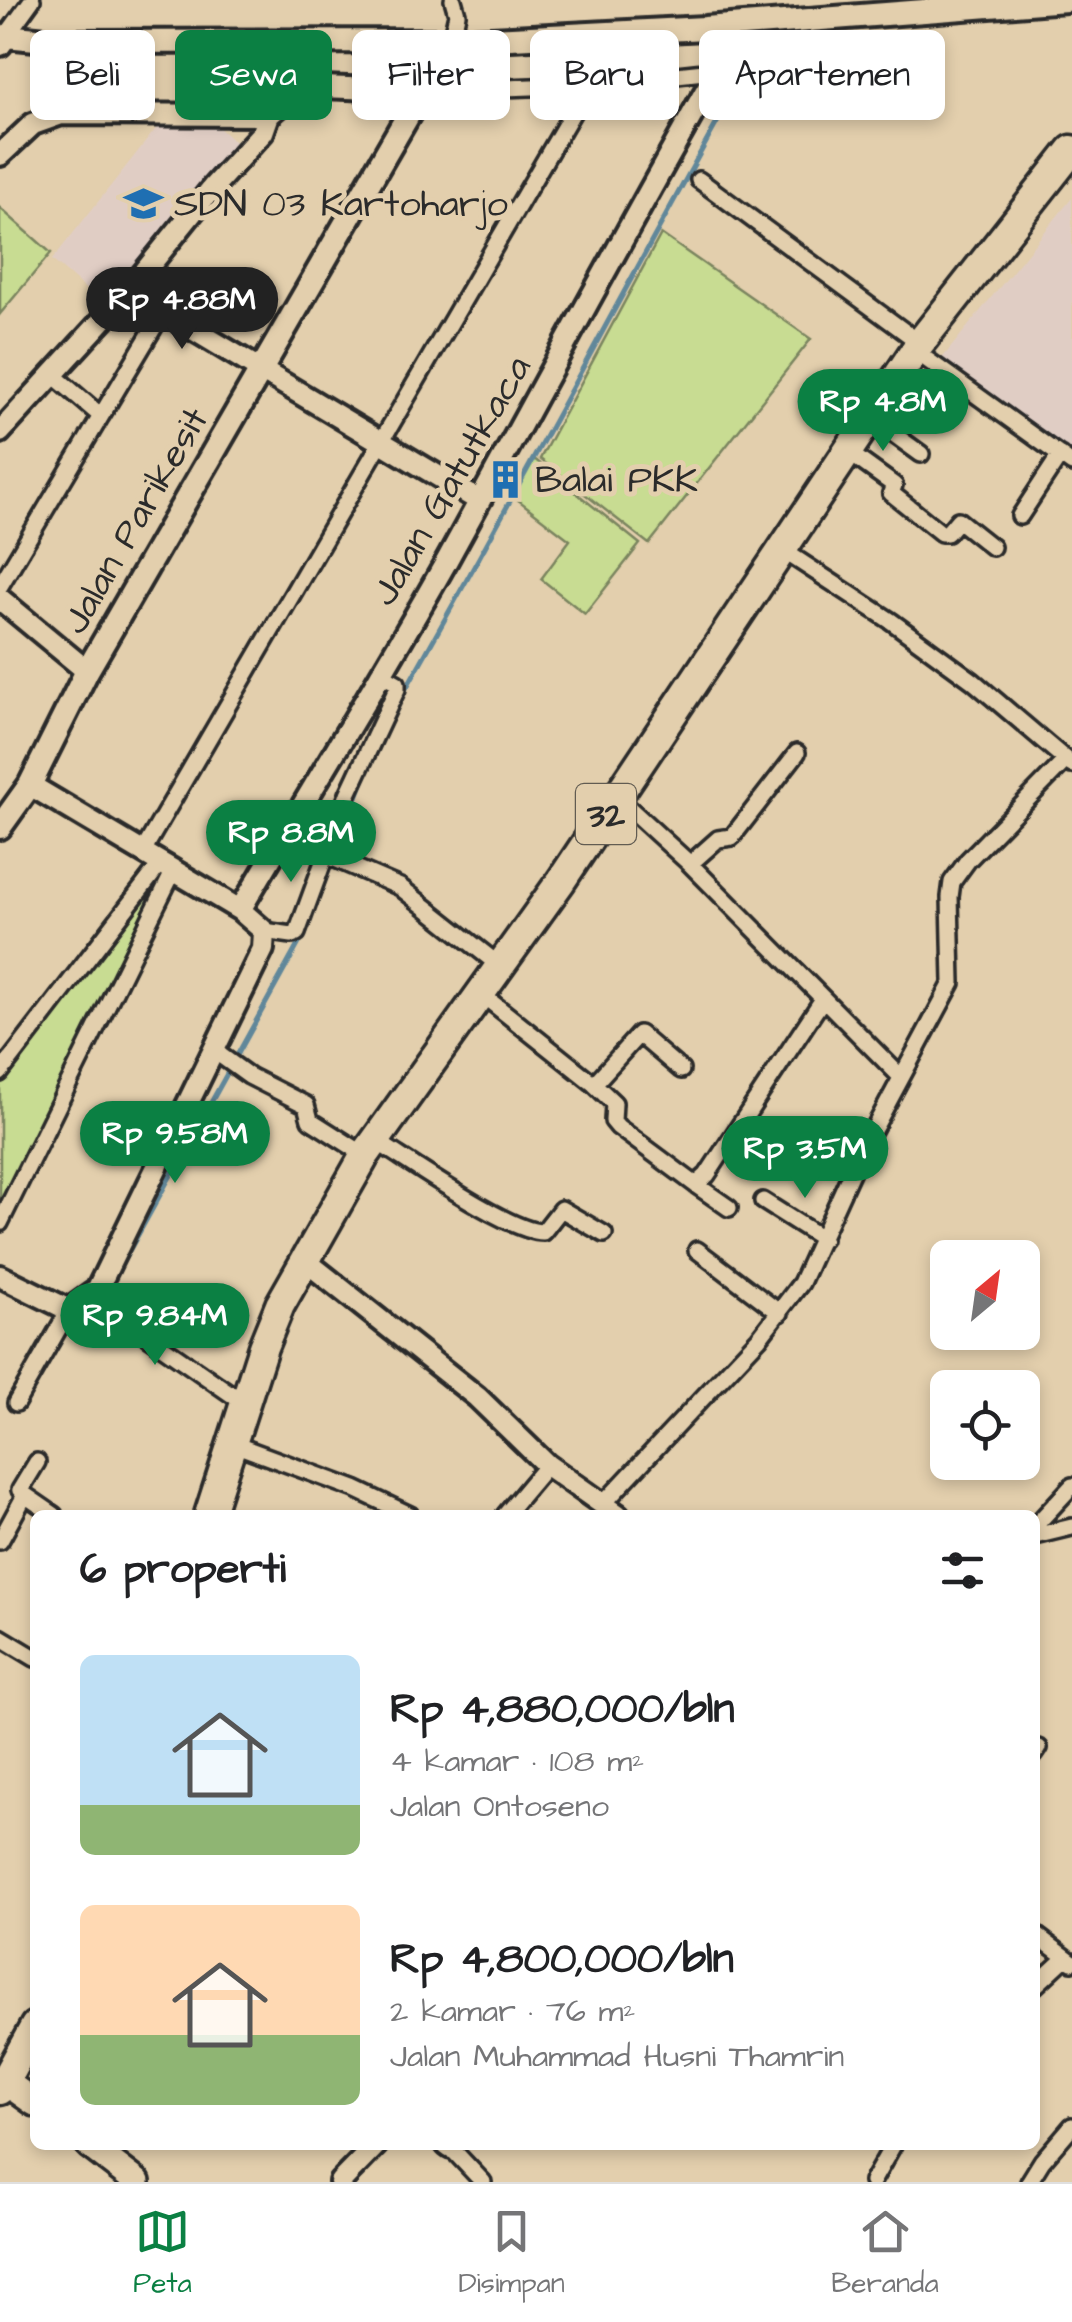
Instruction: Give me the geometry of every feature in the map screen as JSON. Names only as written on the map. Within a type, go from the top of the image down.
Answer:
[{"type":"highway","name":"32","points":[[211,1510],[262,1347],[303,1259],[371,1148],[618,798],[918,347],[1072,150]]},
{"type":"highway","points":[[2,2080],[30,2034]]},
{"type":"main road","points":[[634,30],[1066,0]]},
{"type":"main road","points":[[3,40],[352,42]]},
{"type":"main road","name":"Jalan Parikesit","points":[[1,824],[30,786],[87,670],[407,120]]},
{"type":"main road","points":[[2,2080],[30,2100]]},
{"type":"main road","points":[[95,2150],[137,2182]]},
{"type":"street","points":[[3,40],[32,0]]},
{"type":"street","points":[[453,0],[457,14],[454,30]]},
{"type":"street","name":"Jalan Gatutkaca","points":[[240,910],[380,673],[699,103]]},
{"type":"street","points":[[0,155],[33,124],[61,114],[175,115]]},
{"type":"street","points":[[0,432],[129,291],[213,187],[264,132],[268,120]]},
{"type":"street","points":[[143,851],[567,120]]},
{"type":"street","points":[[699,180],[1066,460],[1020,516]]},
{"type":"street","points":[[129,291],[478,500]]},
{"type":"street","points":[[0,586],[163,312]]},
{"type":"street","points":[[52,374],[102,416]]},
{"type":"street","points":[[870,417],[922,454]]},
{"type":"street","points":[[847,451],[894,485],[891,494],[941,533],[958,520],[992,547]]},
{"type":"street","points":[[303,1259],[478,1397],[547,1465],[611,1509],[780,1313],[801,1283],[855,1164],[952,983],[952,882],[968,860],[1069,763],[973,680],[782,548]]},
{"type":"street","points":[[0,598],[87,670]]},
{"type":"street","points":[[16,1403],[69,1310],[97,1290],[264,940],[297,933],[332,857],[348,794],[397,688],[397,683],[380,673]]},
{"type":"street","points":[[690,864],[712,843],[732,837],[797,752]]},
{"type":"street","points":[[30,786],[240,910],[264,940]]},
{"type":"street","points":[[618,798],[690,864],[901,1077]]},
{"type":"street","points":[[332,857],[400,887],[500,966]]},
{"type":"street","points":[[0,1073],[168,867]]},
{"type":"street","points":[[0,1222],[128,970],[168,867]]},
{"type":"street","points":[[480,993],[614,1103],[613,1121],[618,1127],[729,1208]]},
{"type":"street","points":[[696,1185],[708,1175],[824,999]]},
{"type":"street","points":[[594,1084],[639,1034],[681,1070]]},
{"type":"street","points":[[213,1050],[249,1076],[306,1104],[310,1120],[495,1215],[543,1232],[561,1209],[604,1234]]},
{"type":"street","points":[[763,1201],[822,1238]]},
{"type":"street","points":[[697,1250],[780,1313]]},
{"type":"street","points":[[0,1276],[69,1310]]},
{"type":"street","points":[[90,1297],[244,1403]]},
{"type":"street","points":[[231,1443],[355,1489],[399,1510]]},
{"type":"street","points":[[37,1462],[20,1490],[47,1510]]},
{"type":"street","points":[[509,1510],[547,1465]]},
{"type":"street","points":[[1040,1521],[1072,1486]]},
{"type":"street","points":[[0,1542],[5,1522],[26,1495]]},
{"type":"street","points":[[1040,1535],[1072,1526]]},
{"type":"street","points":[[0,1637],[30,1655]]},
{"type":"street","points":[[1040,1938],[1068,1961],[1040,1982]]},
{"type":"street","points":[[1029,2182],[1072,2126]]},
{"type":"street","points":[[340,2182],[371,2150]]},
{"type":"street","points":[[454,2150],[483,2182]]},
{"type":"street","points":[[872,2182],[890,2150]]},
{"type":"shaded area","name":"SDN 03 Kartoharjo","points":[[210,120],[241,147],[104,305],[52,260],[162,121]]},
{"type":"shaded area","points":[[1072,198],[1072,458],[939,362]]},
{"type":"green space","points":[[0,208],[51,253],[0,314]]},
{"type":"green space","points":[[661,234],[811,339],[649,544],[540,459]]},
{"type":"green space","points":[[533,458],[640,544],[585,614],[541,579],[570,540],[513,496]]},
{"type":"green space","points":[[143,894],[155,901],[108,1002],[0,1205],[0,1084]]},
{"type":"waterway","points":[[400,699],[719,120]]},
{"type":"waterway","points":[[320,893],[368,768]]},
{"type":"waterway","points":[[102,1300],[303,936]]},
{"type":"place","name":"SDN 03 Kartoharjo","points":[[144,203]]},
{"type":"place","name":"Balai PKK","points":[[505,479]]}]
